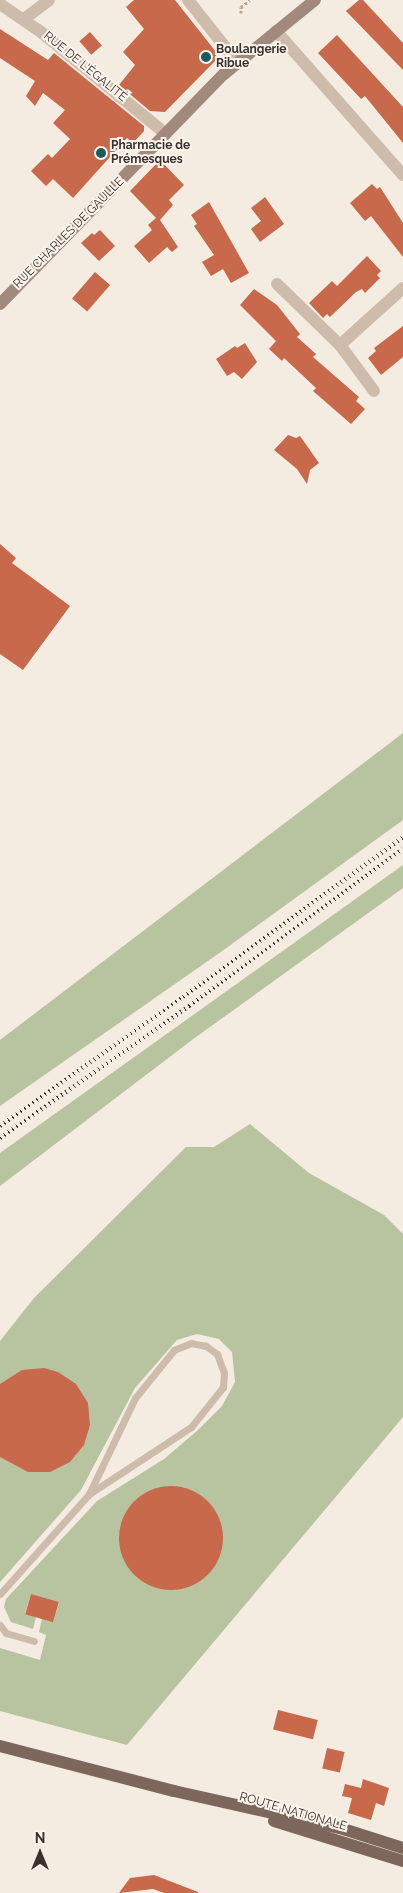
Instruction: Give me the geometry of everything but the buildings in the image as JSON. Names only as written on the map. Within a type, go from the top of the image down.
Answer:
[{"type":"main road","name":"ROUTE NATIONALE","points":[[0,1746],[174,1791],[359,1845],[403,1861]]},
{"type":"main road","name":"ROUTE NATIONALE","points":[[174,1791],[340,1828],[403,1848]]},
{"type":"street","points":[[24,19],[49,0]]},
{"type":"street","points":[[188,0],[237,62]]},
{"type":"street","name":"RUE CHARLES DE GAULLE","points":[[0,304],[237,62],[315,0]]},
{"type":"street","name":"RUE DE L'ÉGALITÉ","points":[[0,4],[24,19],[166,134]]},
{"type":"street","points":[[276,31],[403,174]]},
{"type":"street","points":[[277,284],[340,345],[374,391]]},
{"type":"street","points":[[340,345],[403,288]]},
{"type":"lane","points":[[0,1594],[89,1494],[191,1427],[223,1387],[224,1373],[217,1354],[206,1346],[191,1343],[174,1350],[135,1398],[89,1494]]},
{"type":"lane","points":[[0,1625],[6,1633],[34,1641]]},
{"type":"path","points":[[241,12],[241,7],[250,0]]},
{"type":"green space","points":[[403,733],[403,820],[218,954],[0,1106],[0,1040]]},
{"type":"green space","points":[[403,865],[403,888],[192,1040],[0,1186],[0,1153]]},
{"type":"green space","points":[[250,1124],[309,1173],[384,1215],[403,1234],[403,1417],[127,1745],[0,1711],[0,1648],[40,1660],[46,1635],[39,1632],[42,1619],[53,1622],[59,1603],[31,1594],[25,1613],[36,1617],[33,1629],[11,1622],[4,1607],[6,1599],[97,1501],[164,1459],[198,1430],[222,1406],[235,1382],[232,1352],[219,1339],[197,1334],[177,1340],[135,1388],[81,1490],[0,1582],[0,1341],[34,1298],[186,1147],[214,1147]]},
{"type":"railway","points":[[0,1126],[183,997],[403,837]]},
{"type":"railway","points":[[0,1138],[189,1006],[403,849]]},
{"type":"place","name":"Boulangerie Ribue","points":[[206,57]]},
{"type":"place","name":"Pharmacie de Prémesques","points":[[101,153]]}]
